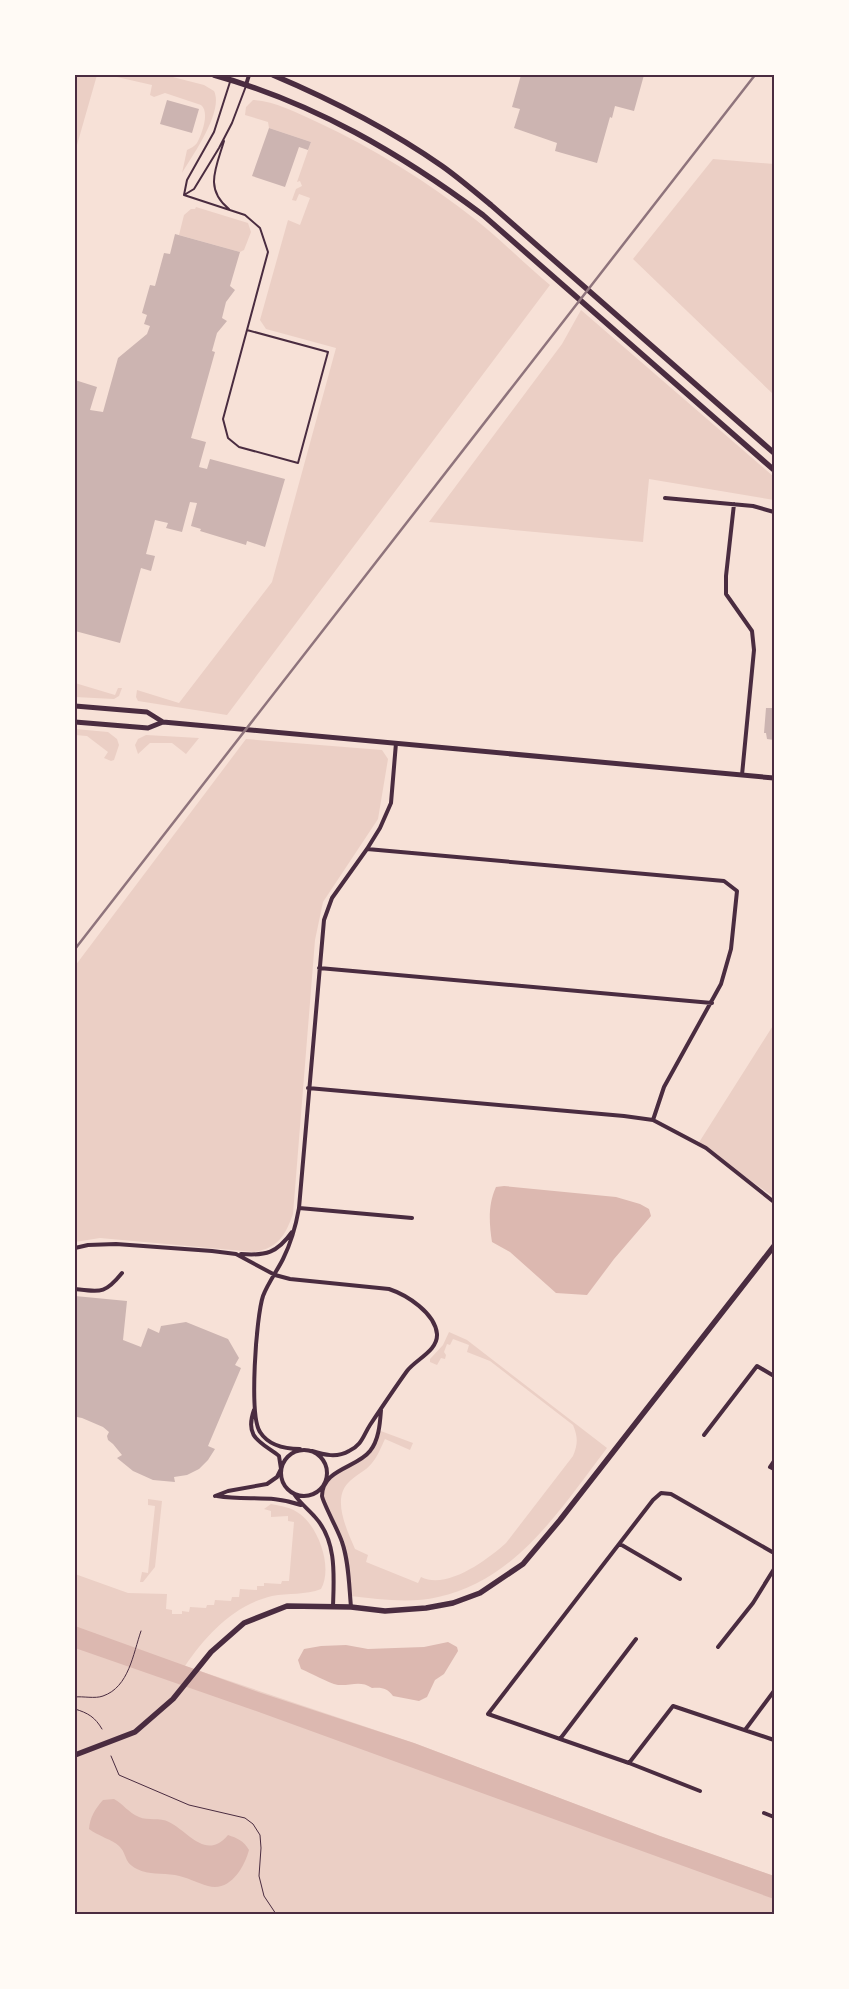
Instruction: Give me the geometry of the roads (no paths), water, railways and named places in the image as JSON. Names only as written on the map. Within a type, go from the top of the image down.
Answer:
[{"type":"main road","points":[[214,75],[231,77],[246,85],[297,104],[361,134],[438,181],[483,215],[774,470]]},
{"type":"main road","points":[[273,75],[371,120],[443,166],[491,205],[774,453]]},
{"type":"main road","points":[[75,1755],[135,1732],[173,1699],[211,1652],[244,1623],[287,1606],[352,1607],[385,1611],[426,1608],[453,1603],[480,1593],[523,1564],[560,1520],[774,1246]]},
{"type":"street","points":[[246,85],[249,75]]},
{"type":"street","points":[[665,498],[753,506],[774,512]]},
{"type":"street","points":[[734,504],[726,576],[726,594],[752,631],[754,650],[742,775]]},
{"type":"street","points":[[75,706],[147,712],[163,722],[774,778]]},
{"type":"street","points":[[75,722],[148,728],[163,722]]},
{"type":"street","points":[[236,1254],[275,1275],[290,1279],[389,1289],[404,1294],[421,1308],[436,1325],[438,1336],[435,1345],[409,1368],[368,1428],[360,1444],[348,1452],[337,1455],[325,1455],[300,1449],[287,1449],[266,1439],[259,1431],[254,1408],[259,1311],[264,1294],[275,1275],[284,1258],[296,1226],[299,1208],[324,920],[332,898],[367,850],[391,804],[396,743]]},
{"type":"street","points":[[367,850],[724,881],[737,891],[731,949],[721,984],[664,1087],[653,1120]]},
{"type":"street","points":[[319,968],[712,1003]]},
{"type":"street","points":[[308,1088],[653,1120],[706,1148],[774,1202]]},
{"type":"street","points":[[299,1208],[412,1218]]},
{"type":"street","points":[[75,1248],[88,1245],[116,1244],[236,1254],[267,1254],[283,1244],[296,1226]]},
{"type":"street","points":[[75,1289],[97,1292],[112,1287],[122,1274]]},
{"type":"street","points":[[704,1435],[757,1366],[774,1376]]},
{"type":"street","points":[[254,1408],[250,1420],[252,1432],[259,1443],[279,1456],[281,1479],[286,1488],[316,1517],[327,1535],[334,1567],[332,1606]]},
{"type":"street","points":[[294,1494],[306,1496],[316,1494],[325,1486],[332,1474],[356,1462],[370,1451],[380,1425],[381,1410]]},
{"type":"street","points":[[300,1449],[292,1452],[284,1459],[277,1477],[267,1484],[228,1491],[215,1496],[235,1499],[268,1497],[286,1499],[302,1505]]},
{"type":"street","points":[[312,1451],[320,1456],[326,1464],[328,1475],[322,1496],[343,1544],[352,1607]]},
{"type":"street","points":[[774,1462],[770,1467],[774,1469]]},
{"type":"street","points":[[700,1791],[629,1763],[488,1714],[653,1500],[661,1493],[671,1494],[774,1552]]},
{"type":"street","points":[[620,1544],[680,1579]]},
{"type":"street","points":[[718,1647],[753,1603],[774,1569]]},
{"type":"street","points":[[560,1739],[636,1639]]},
{"type":"street","points":[[745,1730],[774,1691]]},
{"type":"street","points":[[629,1763],[673,1706],[774,1740]]},
{"type":"street","points":[[764,1813],[774,1817]]},
{"type":"lane","points":[[184,195],[187,180],[214,132],[231,77]]},
{"type":"lane","points":[[231,210],[218,200],[213,188],[215,171],[226,134],[246,85]]},
{"type":"lane","points":[[184,195],[194,189],[226,134]]},
{"type":"lane","points":[[184,195],[245,215],[260,228],[268,252],[223,419],[228,438],[239,447],[298,463],[328,352],[247,330]]},
{"type":"railway","points":[[75,949],[755,75]]}]
